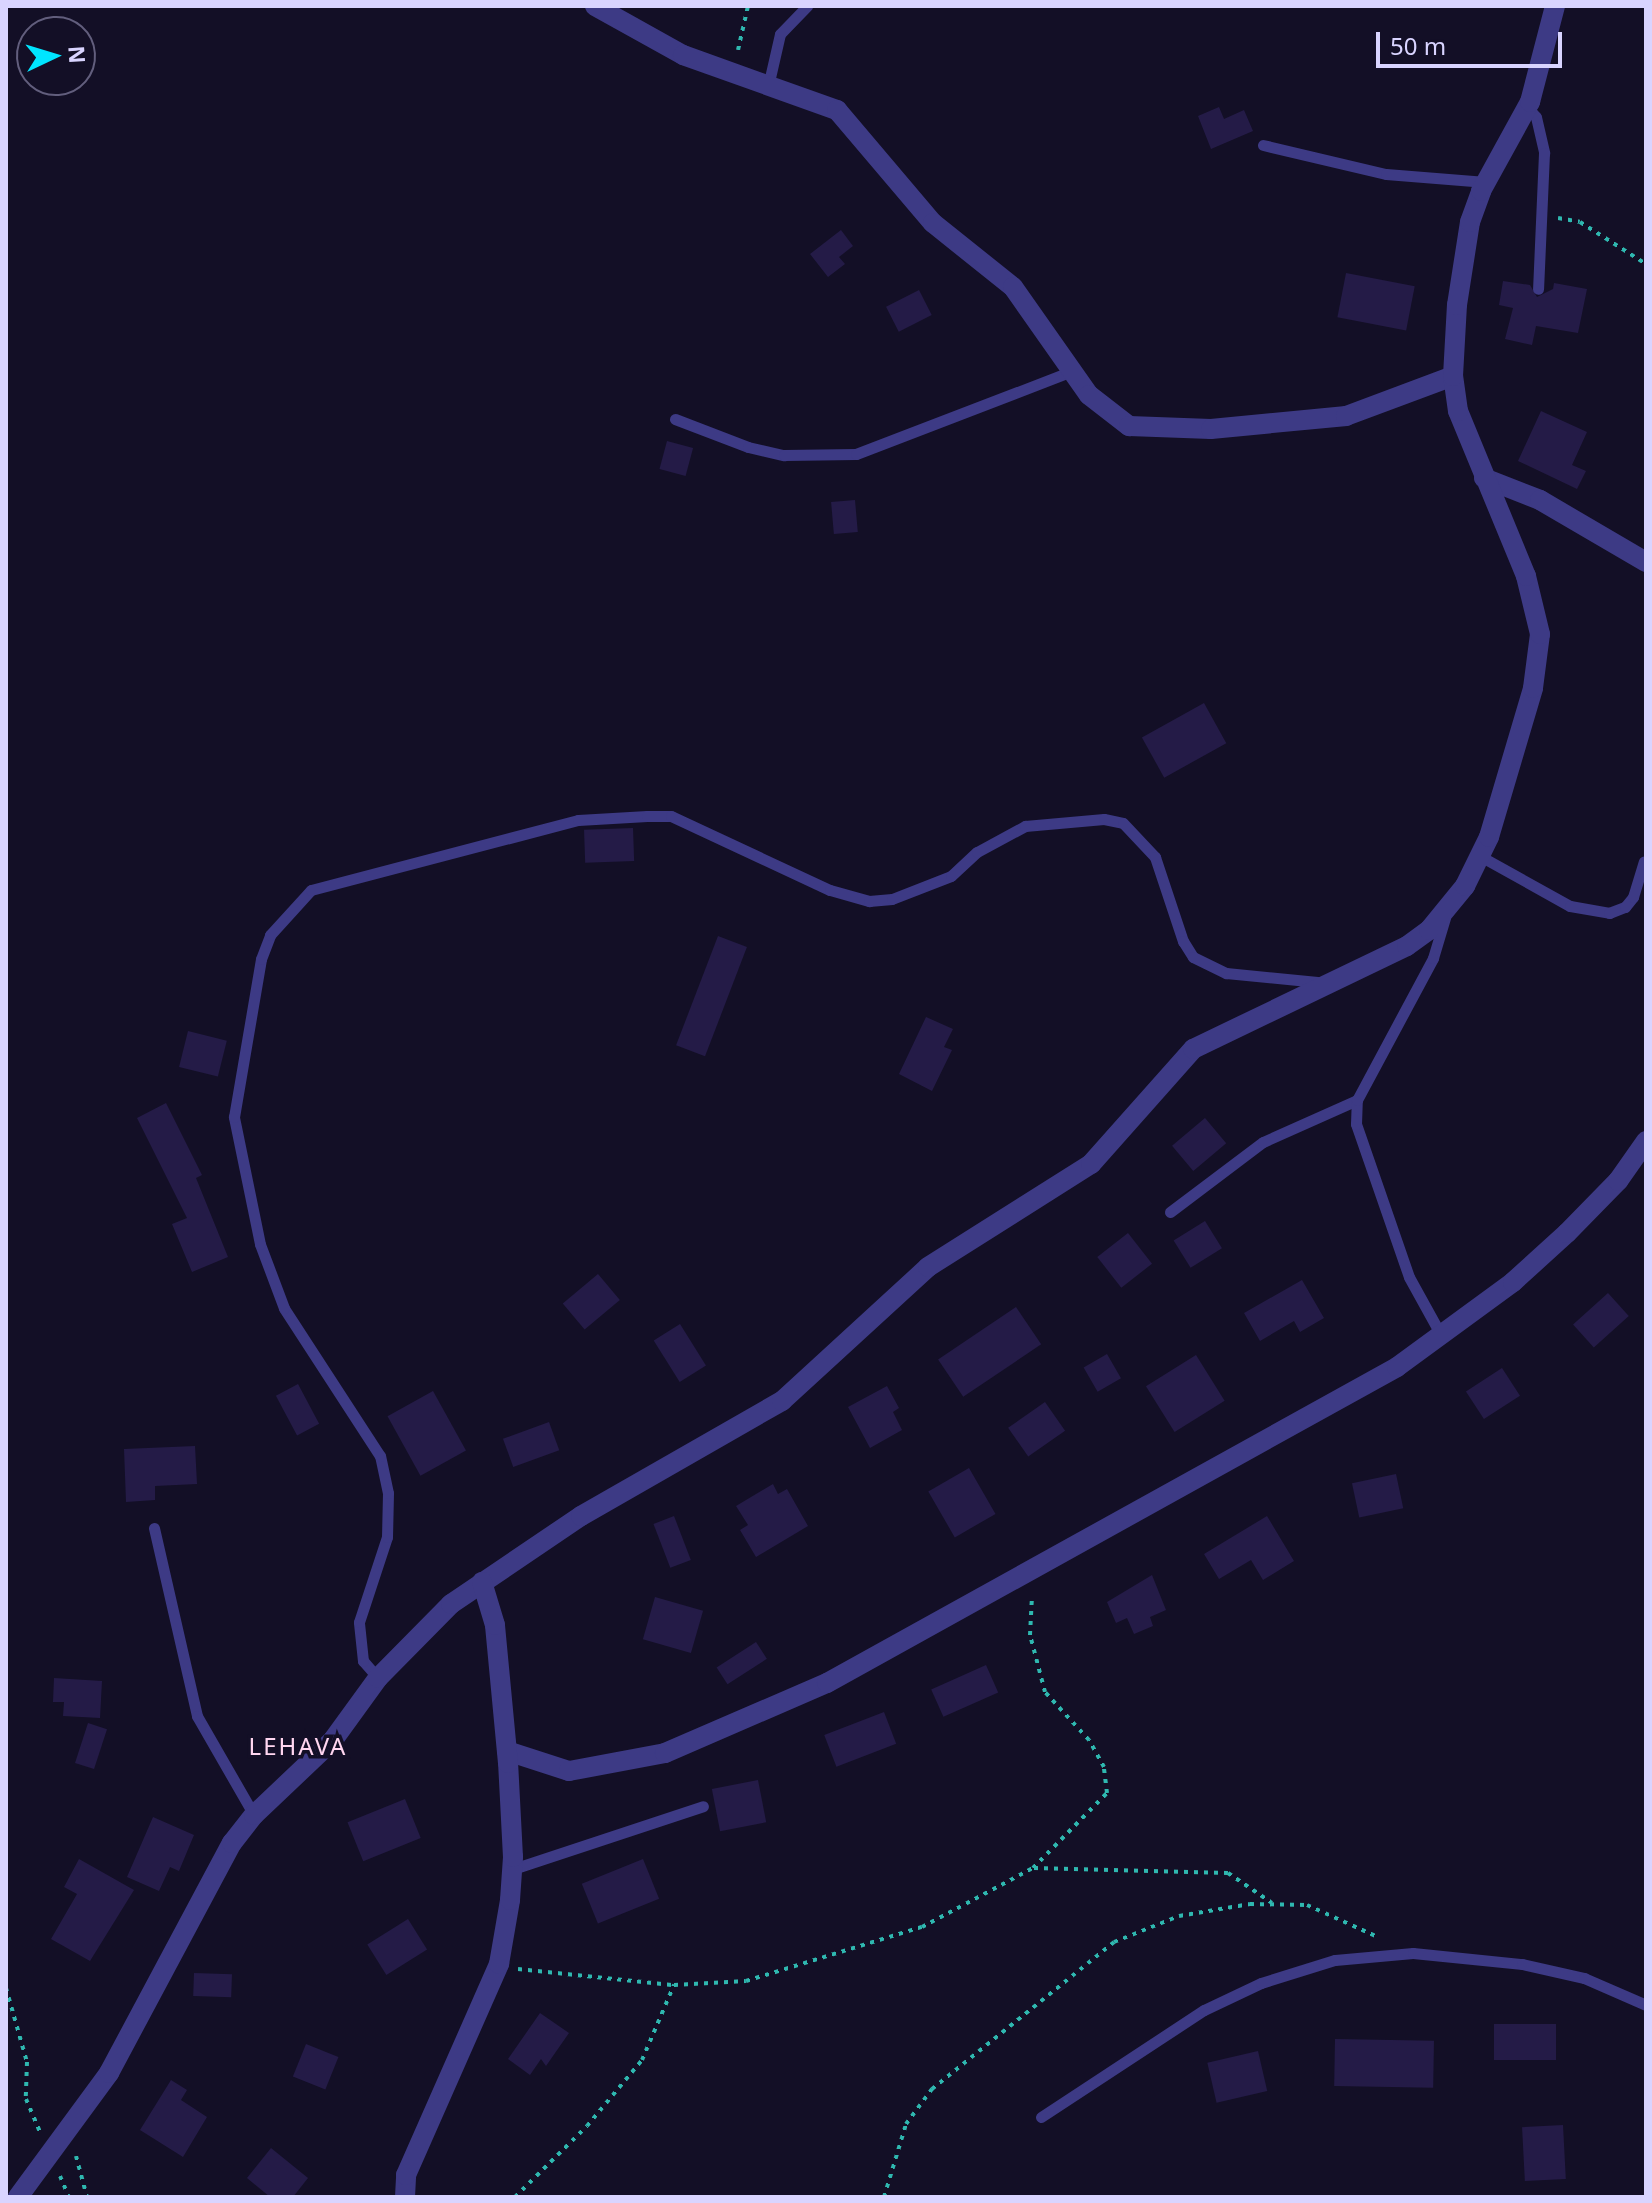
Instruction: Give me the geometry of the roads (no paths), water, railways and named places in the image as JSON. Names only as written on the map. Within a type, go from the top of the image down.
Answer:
[{"type":"street","points":[[595,6],[683,55],[769,82],[837,110],[933,223],[1013,287],[1072,371],[1114,417],[1129,426],[1157,430],[1263,427],[1346,416],[1453,376]]},
{"type":"street","points":[[18,2197],[109,2073],[232,1843],[254,1815],[333,1740],[378,1678],[451,1604],[581,1516],[782,1401],[928,1267],[1091,1164],[1193,1049],[1273,1007],[1332,984],[1407,946],[1447,909],[1480,856],[1533,688],[1540,634],[1526,576],[1458,411],[1453,376],[1461,268],[1470,222],[1486,182],[1527,107],[1555,6]]},
{"type":"street","points":[[1484,478],[1540,500],[1646,562]]},
{"type":"street","points":[[507,1751],[569,1771],[665,1753],[827,1683],[1273,1440],[1441,1335],[1567,1233],[1618,1181],[1646,1141]]},
{"type":"street","points":[[405,2197],[406,2175],[499,1964],[513,1869],[507,1751],[495,1625],[482,1582]]},
{"type":"lane","points":[[769,82],[780,34],[807,6]]},
{"type":"lane","points":[[1527,107],[1536,117],[1544,153],[1538,289]]},
{"type":"lane","points":[[1263,145],[1386,174],[1486,182]]},
{"type":"lane","points":[[675,419],[748,447],[784,455],[856,454],[1072,371]]},
{"type":"lane","points":[[378,1678],[363,1661],[359,1622],[387,1537],[388,1493],[380,1456],[284,1308],[260,1244],[234,1117],[261,959],[270,935],[311,890],[578,820],[671,816],[830,890],[869,901],[892,899],[951,876],[1005,834],[1049,821],[1104,819],[1123,823],[1155,857],[1183,941],[1193,957],[1226,973],[1332,984]]},
{"type":"lane","points":[[1480,856],[1570,906],[1609,913],[1625,907],[1633,897],[1644,862]]},
{"type":"lane","points":[[1441,1335],[1409,1277],[1365,1160],[1357,1100],[1433,958],[1447,909]]},
{"type":"lane","points":[[1170,1212],[1263,1142],[1357,1100]]},
{"type":"lane","points":[[154,1528],[197,1716],[254,1815]]},
{"type":"lane","points":[[513,1869],[703,1806]]},
{"type":"lane","points":[[1041,2117],[1163,2034],[1261,1983],[1335,1960],[1413,1953],[1522,1964],[1584,1978],[1646,2005]]},
{"type":"district","name":"LEHAVA","points":[[298,1746]]}]
